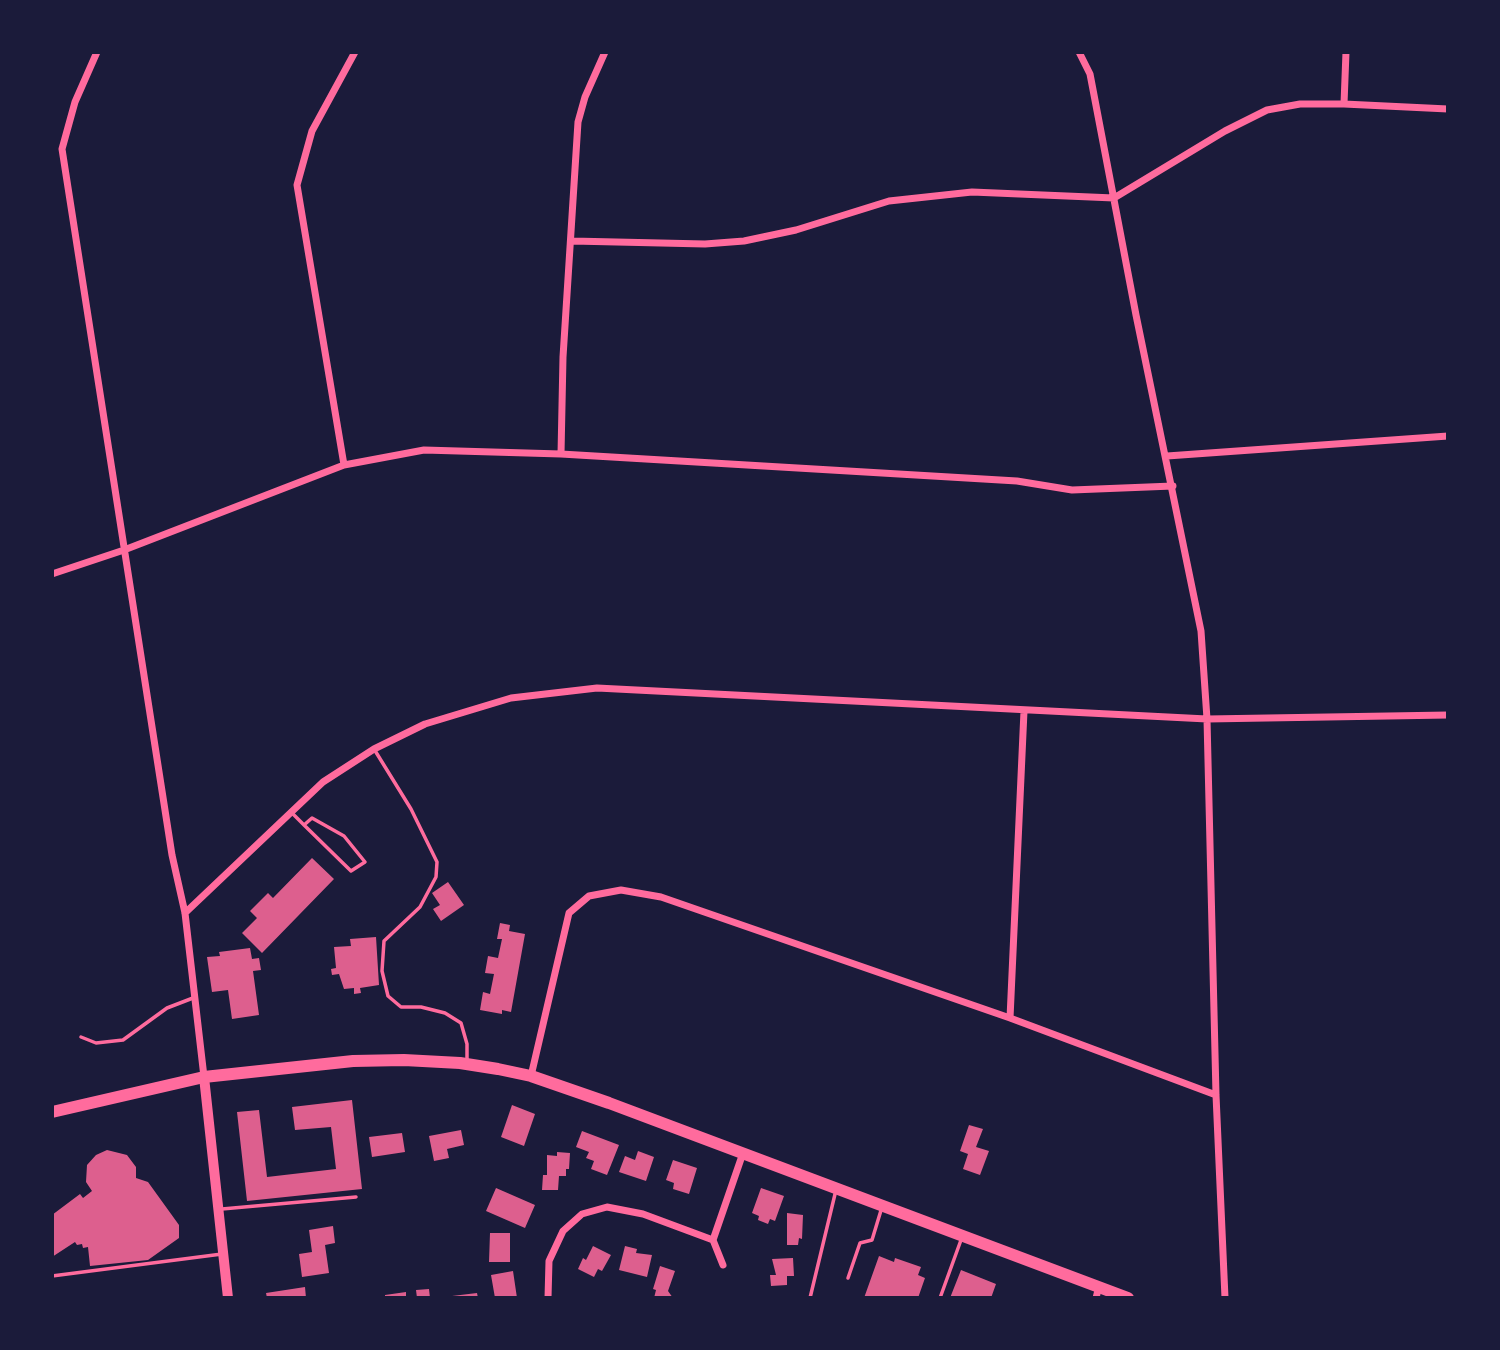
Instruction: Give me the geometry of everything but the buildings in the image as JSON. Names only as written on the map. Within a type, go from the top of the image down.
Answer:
[{"type":"main road","points":[[52,1112],[204,1077],[353,1061],[404,1060],[467,1064],[531,1076],[883,1205],[1097,1292],[1128,1297]]},
{"type":"street","points":[[97,52],[75,102],[62,149],[172,855],[185,913],[228,1297]]},
{"type":"street","points":[[344,466],[297,185],[312,131],[355,52]]},
{"type":"street","points":[[561,454],[563,357],[578,122],[585,97],[606,52]]},
{"type":"street","points":[[1079,52],[1090,74],[1201,631],[1207,719],[1216,1095],[1225,1297]]},
{"type":"street","points":[[1344,104],[1346,52]]},
{"type":"street","points":[[572,241],[705,244],[744,241],[796,230],[889,201],[972,192],[1114,198],[1225,131],[1267,110],[1300,104],[1447,110]]},
{"type":"street","points":[[52,148],[62,149]]},
{"type":"street","points":[[1167,456],[1447,436]]},
{"type":"street","points":[[52,574],[124,550],[344,466],[424,450],[561,454],[1017,481],[1072,490],[1173,486]]},
{"type":"street","points":[[185,913],[323,782],[374,749],[425,724],[511,698],[597,688],[1207,719],[1447,715]]},
{"type":"street","points":[[1010,1018],[1024,711]]},
{"type":"street","points":[[531,1076],[569,913],[589,896],[621,890],[661,897],[1010,1018],[1216,1095]]},
{"type":"street","points":[[723,1265],[713,1240],[743,1153]]},
{"type":"street","points":[[548,1297],[549,1261],[563,1231],[582,1214],[607,1207],[643,1214],[713,1240]]},
{"type":"lane","points":[[374,749],[411,809],[437,862],[436,877],[420,907],[384,941],[382,971],[388,996],[401,1007],[421,1007],[446,1013],[461,1023],[467,1044],[467,1064]]},
{"type":"lane","points":[[291,812],[304,825],[351,871],[365,862],[344,836],[312,818],[304,825]]},
{"type":"lane","points":[[81,1037],[96,1043],[124,1040],[167,1008],[193,998]]},
{"type":"lane","points":[[810,1297],[836,1188]]},
{"type":"lane","points":[[219,1210],[356,1197]]},
{"type":"lane","points":[[848,1278],[860,1243],[872,1240],[883,1205]]},
{"type":"lane","points":[[940,1297],[963,1236]]},
{"type":"lane","points":[[52,1276],[224,1254]]}]
